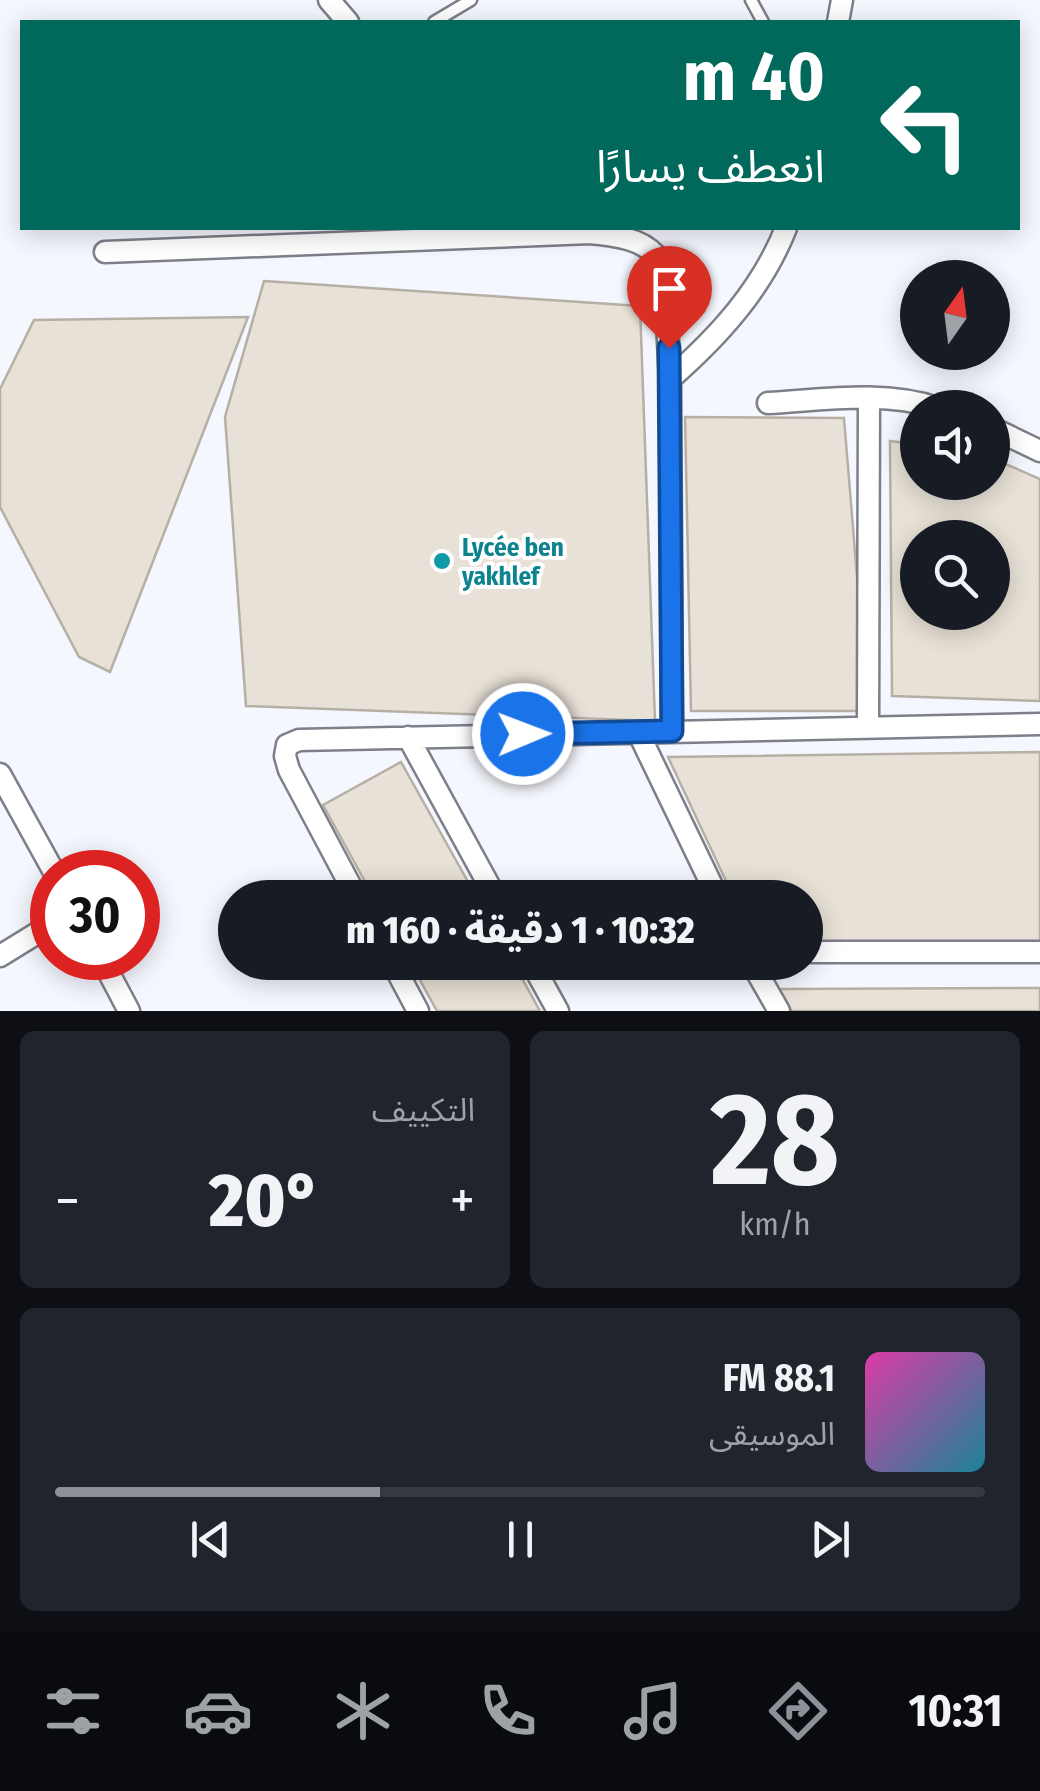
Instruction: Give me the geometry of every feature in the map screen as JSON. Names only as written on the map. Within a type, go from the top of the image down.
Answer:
[{"type":"street","points":[[328,0],[346,20]]},
{"type":"street","points":[[670,380],[715,339],[746,300],[785,230]]},
{"type":"street","points":[[105,252],[532,232],[607,235],[641,242],[655,251],[664,266],[667,283],[672,731]]},
{"type":"street","points":[[868,726],[869,398]]},
{"type":"street","points":[[768,403],[900,400]]},
{"type":"street","points":[[1010,437],[1040,452]]},
{"type":"street","points":[[348,880],[288,770],[284,756],[288,745],[299,740],[1040,724]]},
{"type":"street","points":[[638,732],[709,880]]},
{"type":"street","points":[[408,738],[486,880]]},
{"type":"street","points":[[2,784],[41,850]]},
{"type":"street","points":[[0,956],[30,938]]},
{"type":"street","points":[[823,952],[1040,952]]},
{"type":"street","points":[[112,980],[129,1011]]},
{"type":"street","points":[[402,980],[418,1011]]},
{"type":"street","points":[[541,980],[558,1011]]},
{"type":"street","points":[[761,980],[779,1011]]},
{"type":"lane","points":[[437,20],[471,0]]},
{"type":"building","name":"Lycée ben yakhlef","points":[[264,281],[640,306],[655,721],[246,706],[225,417]]},
{"type":"building","points":[[248,317],[110,672],[79,657],[0,507],[0,389],[34,320]]},
{"type":"building","points":[[685,417],[844,418],[868,711],[691,711]]},
{"type":"building","points":[[890,441],[900,442],[900,500],[1010,500],[1010,466],[1040,479],[1040,701],[892,696]]},
{"type":"building","points":[[1040,752],[1040,944],[823,942],[823,880],[726,880],[668,757]]},
{"type":"building","points":[[401,762],[467,880],[364,880],[323,805]]},
{"type":"building","points":[[420,980],[523,980],[540,1011],[437,1011]]},
{"type":"building","points":[[1040,988],[1040,1011],[791,1011],[779,989]]},
{"type":"place","name":"Lycée ben yakhlef","points":[[442,561]]},
{"type":"route","points":[[523,734],[672,731],[669,348]]}]
